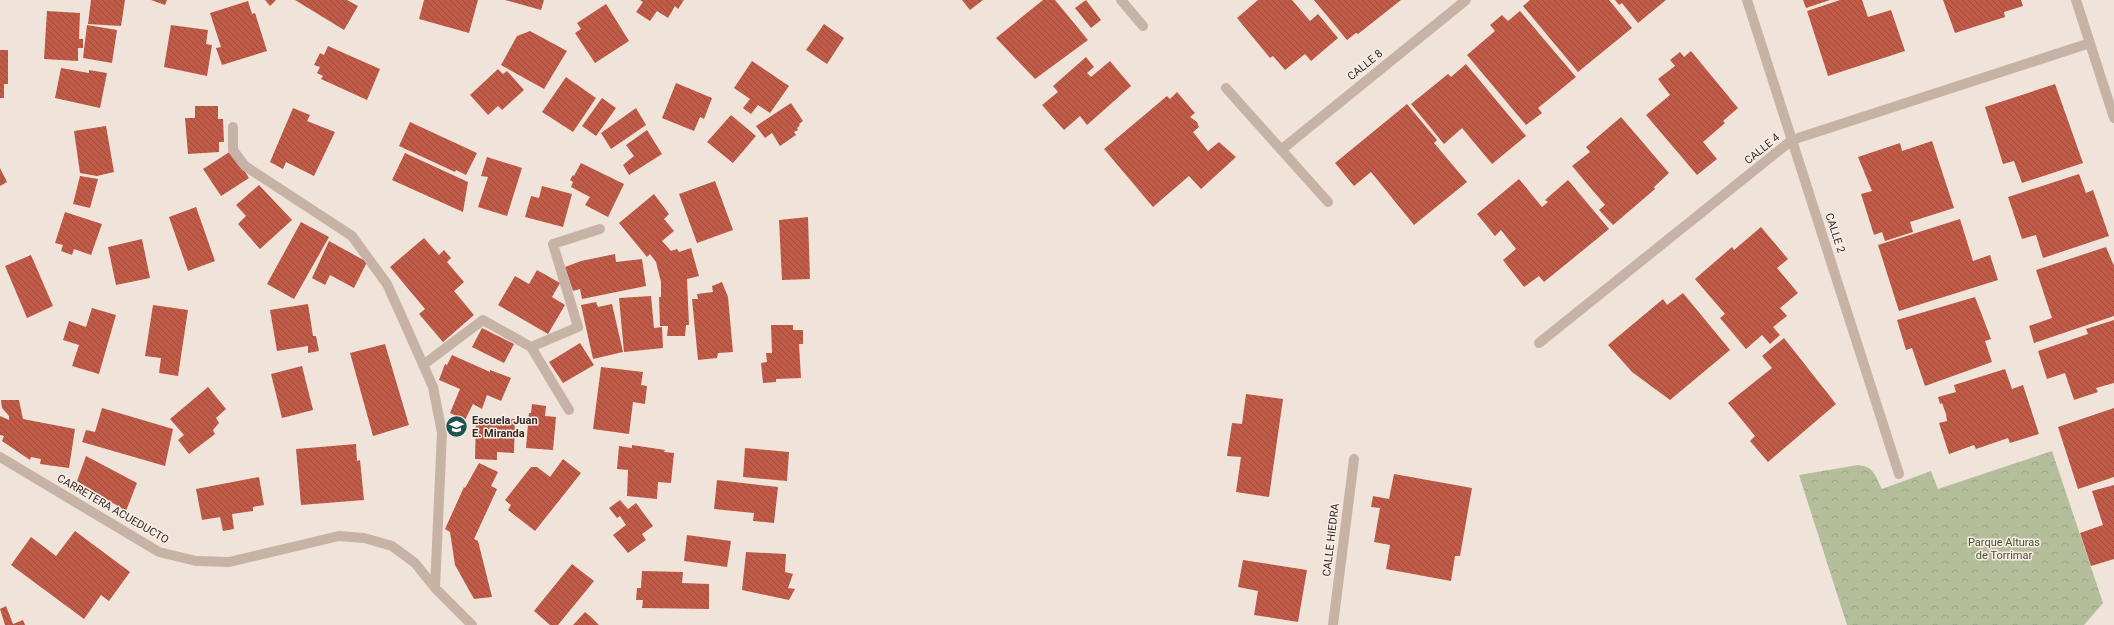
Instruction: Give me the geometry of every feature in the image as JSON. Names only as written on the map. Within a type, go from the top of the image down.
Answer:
[{"type":"street","points":[[1121,0],[1142,26]]},
{"type":"street","name":"CALLE 8","points":[[1281,150],[1466,0]]},
{"type":"street","name":"CALLE 2","points":[[1747,0],[1899,474]]},
{"type":"street","points":[[2076,0],[2114,118]]},
{"type":"street","name":"CALLE 4","points":[[1539,342],[1792,140],[2090,43]]},
{"type":"street","points":[[1226,88],[1328,202]]},
{"type":"street","points":[[233,127],[233,150],[245,166],[352,236],[387,284],[433,387],[442,433],[435,588]]},
{"type":"street","points":[[531,347],[578,327],[553,244],[600,229]]},
{"type":"street","points":[[423,365],[483,320],[531,347],[569,410]]},
{"type":"street","name":"CARRETERA ACUEDUCTO","points":[[0,457],[159,552],[196,561],[229,562],[339,536],[364,538],[392,546],[415,563],[435,588],[472,625]]},
{"type":"street","name":"CALLE HIEDRA","points":[[1333,625],[1354,459]]},
{"type":"green space","name":"Parque Alturas de Torrimar","points":[[2052,451],[2103,603],[2084,625],[1847,625],[1799,475],[1858,465],[1864,466],[1874,473],[1882,489],[1931,471],[1938,489]]},
{"type":"building","points":[[91,0],[125,0],[121,26],[88,24]]},
{"type":"building","points":[[151,0],[167,0],[165,5]]},
{"type":"building","points":[[265,0],[276,0],[270,6]]},
{"type":"building","points":[[295,0],[347,0],[358,6],[344,30]]},
{"type":"building","points":[[424,0],[478,0],[469,33],[419,19]]},
{"type":"building","points":[[505,0],[544,0],[541,10]]},
{"type":"building","points":[[640,0],[684,0],[678,9],[675,6],[668,18],[657,11],[650,21],[636,12],[643,2]]},
{"type":"building","points":[[962,0],[983,0],[970,10]]},
{"type":"building","points":[[1043,0],[1055,0],[1088,40],[1035,79],[996,38]]},
{"type":"building","points":[[1086,0],[1101,20],[1091,28],[1075,8]]},
{"type":"building","points":[[1258,0],[1292,0],[1310,21],[1318,14],[1338,38],[1311,61],[1305,54],[1285,70],[1273,56],[1270,58],[1237,18]]},
{"type":"building","points":[[1314,0],[1401,0],[1358,34],[1356,33],[1347,40]]},
{"type":"building","points":[[1530,0],[1609,0],[1632,28],[1578,72],[1523,6]]},
{"type":"building","points":[[1615,0],[1666,0],[1638,23],[1622,3],[1619,5]]},
{"type":"building","points":[[1803,0],[1830,0],[1806,8]]},
{"type":"building","points":[[1840,0],[1862,0],[1868,17],[1891,10],[1905,51],[1828,76],[1807,11]]},
{"type":"building","points":[[1943,0],[2021,0],[2023,6],[2004,12],[2005,17],[1955,33]]},
{"type":"building","points":[[248,1],[252,14],[255,13],[267,51],[222,65],[216,48],[221,47],[210,13]]},
{"type":"building","points":[[606,4],[629,41],[595,63],[575,33],[581,29],[577,23]]},
{"type":"building","points":[[47,11],[80,13],[79,39],[83,39],[83,48],[78,48],[78,61],[44,59]]},
{"type":"building","points":[[1520,11],[1576,77],[1538,108],[1542,113],[1526,125],[1467,55],[1495,31],[1490,25],[1502,15],[1508,21]]},
{"type":"building","points":[[824,24],[844,38],[827,64],[806,50]]},
{"type":"building","points":[[87,25],[117,30],[112,63],[83,58]]},
{"type":"building","points":[[171,25],[208,30],[206,44],[212,45],[207,76],[164,67]]},
{"type":"building","points":[[530,31],[567,51],[544,89],[501,65],[517,36]]},
{"type":"building","points":[[328,46],[380,69],[367,100],[321,79],[323,76],[317,73],[320,67],[314,65],[320,53],[324,55]]},
{"type":"building","points":[[0,50],[8,50],[8,84],[4,84],[4,98],[0,98]]},
{"type":"building","points":[[1691,51],[1738,108],[1723,121],[1725,123],[1703,142],[1717,159],[1697,175],[1646,115],[1670,95],[1658,79],[1675,66],[1670,60],[1680,52],[1684,57]]},
{"type":"building","points":[[1086,57],[1094,67],[1087,73],[1091,77],[1110,61],[1131,86],[1087,125],[1080,116],[1064,130],[1042,105],[1058,92],[1053,86]]},
{"type":"building","points":[[752,61],[789,86],[770,113],[758,105],[751,114],[743,108],[750,99],[734,88]]},
{"type":"building","points":[[1466,64],[1526,136],[1492,164],[1462,128],[1444,144],[1411,104],[1448,74],[1451,77]]},
{"type":"building","points":[[61,68],[89,73],[89,70],[107,73],[100,108],[55,98]]},
{"type":"building","points":[[498,69],[503,74],[507,71],[524,90],[502,110],[498,106],[488,115],[470,95]]},
{"type":"building","points":[[566,77],[596,98],[573,132],[542,112]]},
{"type":"building","points":[[676,83],[712,98],[704,119],[700,117],[694,131],[662,118]]},
{"type":"building","points":[[2055,84],[2083,163],[2022,183],[2014,161],[2003,164],[1985,107]]},
{"type":"building","points":[[1177,92],[1195,113],[1190,117],[1197,122],[1199,127],[1193,132],[1208,151],[1219,142],[1236,157],[1201,189],[1189,176],[1153,207],[1104,149],[1167,96],[1170,99]]},
{"type":"building","points":[[602,98],[616,108],[596,136],[582,126]]},
{"type":"building","points":[[791,103],[803,121],[799,124],[800,125],[797,128],[798,130],[794,132],[796,135],[780,146],[772,133],[765,138],[756,126]]},
{"type":"building","points":[[1407,104],[1437,140],[1434,143],[1467,182],[1414,225],[1371,172],[1354,186],[1335,163]]},
{"type":"building","points":[[195,106],[218,106],[218,119],[223,119],[224,142],[219,142],[219,152],[188,154],[185,118],[195,118]]},
{"type":"building","points":[[293,108],[310,115],[307,121],[335,132],[314,176],[286,162],[283,169],[270,162]]},
{"type":"building","points":[[636,108],[646,125],[611,149],[601,133]]},
{"type":"building","points":[[731,115],[756,136],[733,163],[707,142]]},
{"type":"building","points":[[1621,117],[1669,173],[1654,187],[1655,189],[1613,225],[1599,210],[1605,205],[1572,166],[1590,152],[1586,147]]},
{"type":"building","points":[[410,122],[477,153],[466,175],[456,170],[455,172],[399,146]]},
{"type":"building","points":[[106,126],[114,172],[97,176],[80,173],[74,131]]},
{"type":"building","points":[[647,130],[662,154],[629,175],[623,165],[634,156],[626,145]]},
{"type":"building","points":[[1932,141],[1954,208],[1910,222],[1913,232],[1885,241],[1882,232],[1874,235],[1861,194],[1872,191],[1858,157],[1900,143],[1902,151]]},
{"type":"building","points":[[231,151],[249,178],[221,196],[203,169]]},
{"type":"building","points":[[405,153],[468,182],[463,212],[392,180]]},
{"type":"building","points":[[487,157],[522,168],[507,216],[478,207],[488,177],[481,176]]},
{"type":"building","points":[[581,163],[624,184],[608,217],[585,205],[590,197],[571,187],[573,182],[570,180]]},
{"type":"building","points":[[0,168],[7,182],[0,186]]},
{"type":"building","points":[[2079,174],[2086,193],[2093,190],[2109,236],[2043,258],[2036,235],[2022,239],[2008,197]]},
{"type":"building","points":[[80,176],[98,179],[90,208],[73,204]]},
{"type":"building","points":[[1519,179],[1542,207],[1548,202],[1545,200],[1568,180],[1609,229],[1544,282],[1539,276],[1524,287],[1503,260],[1516,249],[1501,230],[1495,236],[1477,214]]},
{"type":"building","points":[[715,181],[733,230],[697,243],[679,194]]},
{"type":"building","points":[[259,185],[292,220],[260,249],[238,224],[246,216],[236,205]]},
{"type":"building","points":[[542,186],[572,194],[563,227],[525,217],[531,196],[539,198]]},
{"type":"building","points":[[654,194],[669,214],[664,219],[674,231],[662,241],[671,251],[677,249],[679,252],[691,248],[699,276],[687,279],[689,325],[686,325],[685,336],[667,336],[668,326],[660,326],[659,297],[661,297],[661,282],[656,262],[650,254],[647,257],[619,223]]},
{"type":"building","points":[[196,207],[215,261],[188,271],[169,217]]},
{"type":"building","points":[[65,212],[102,224],[91,255],[74,249],[72,255],[61,251],[63,245],[55,243]]},
{"type":"building","points":[[808,217],[810,279],[782,280],[779,220]]},
{"type":"building","points":[[1960,219],[1973,261],[1990,255],[1998,280],[1899,311],[1878,245]]},
{"type":"building","points":[[301,222],[329,237],[294,299],[267,284]]},
{"type":"building","points":[[1761,227],[1788,259],[1777,268],[1798,293],[1780,308],[1787,316],[1773,327],[1780,335],[1770,344],[1762,335],[1746,349],[1720,318],[1725,314],[1695,279],[1732,247],[1734,250]]},
{"type":"building","points":[[424,238],[439,255],[444,250],[451,258],[447,262],[464,282],[454,291],[474,315],[443,342],[419,314],[425,309],[390,267]]},
{"type":"building","points":[[142,239],[150,278],[116,285],[108,247]]},
{"type":"building","points":[[329,241],[367,262],[354,288],[330,275],[325,285],[312,278]]},
{"type":"building","points":[[2106,247],[2114,266],[2114,316],[2034,343],[2029,326],[2052,318],[2036,270]]},
{"type":"building","points":[[615,254],[616,262],[642,259],[646,286],[582,299],[580,289],[573,291],[565,267],[581,261]]},
{"type":"building","points":[[31,255],[53,306],[27,318],[5,266]]},
{"type":"building","points":[[537,270],[560,283],[552,297],[565,305],[548,334],[498,305],[515,276],[529,284]]},
{"type":"building","points":[[722,282],[728,297],[733,352],[718,353],[717,358],[698,360],[692,299],[698,299],[697,294],[713,292],[712,286]]},
{"type":"building","points":[[1683,293],[1730,350],[1670,400],[1632,372],[1608,345],[1663,299],[1667,305]]},
{"type":"building","points":[[651,296],[654,328],[662,327],[663,348],[624,352],[619,298]]},
{"type":"building","points":[[1975,297],[1991,339],[1985,341],[1992,362],[1925,386],[1912,348],[1906,350],[1897,320]]},
{"type":"building","points":[[596,302],[598,307],[612,304],[623,352],[593,359],[581,305]]},
{"type":"building","points":[[308,304],[313,336],[316,336],[319,351],[308,353],[308,346],[277,351],[270,310]]},
{"type":"building","points":[[153,305],[188,310],[178,376],[159,373],[161,358],[145,356]]},
{"type":"building","points":[[92,308],[116,315],[99,374],[72,366],[79,345],[63,340],[69,321],[86,327]]},
{"type":"building","points":[[2114,320],[2114,383],[2096,388],[2098,392],[2074,400],[2065,373],[2047,379],[2038,351],[2088,334],[2086,329]]},
{"type":"building","points":[[771,325],[793,325],[793,330],[803,330],[803,344],[799,344],[801,378],[776,379],[776,382],[763,383],[761,363],[767,362],[766,353],[772,353]]},
{"type":"building","points":[[482,328],[514,344],[504,363],[472,347]]},
{"type":"building","points":[[1784,338],[1836,404],[1768,462],[1750,441],[1755,436],[1728,403],[1772,368],[1762,356]]},
{"type":"building","points":[[580,343],[594,365],[563,383],[549,362]]},
{"type":"building","points":[[385,344],[409,425],[373,436],[350,353]]},
{"type":"building","points":[[452,355],[490,372],[490,370],[511,378],[501,401],[487,395],[482,409],[473,404],[465,420],[450,413],[460,389],[439,380],[445,364],[447,365]]},
{"type":"building","points":[[302,366],[313,410],[282,418],[271,374]]},
{"type":"building","points":[[601,367],[643,372],[641,385],[647,386],[645,404],[633,402],[629,434],[593,429]]},
{"type":"building","points":[[2005,369],[2012,389],[2023,385],[2039,434],[2010,443],[2008,438],[1976,449],[1974,445],[1949,454],[1939,423],[1947,421],[1946,414],[1938,397],[1956,392],[1954,385]]},
{"type":"building","points":[[208,387],[226,409],[216,418],[219,423],[213,430],[215,434],[189,454],[178,440],[184,435],[170,419]]},
{"type":"building","points":[[1246,394],[1283,399],[1269,497],[1236,492],[1241,457],[1227,456],[1232,423],[1242,424]]},
{"type":"building","points":[[1,400],[19,400],[23,419],[75,429],[69,468],[40,464],[41,459],[31,457],[30,460],[2,441],[4,436],[0,435],[0,416],[9,420],[9,416],[2,408]]},
{"type":"building","points":[[532,404],[546,406],[545,416],[556,417],[553,450],[526,448],[529,413],[531,413]]},
{"type":"building","points":[[102,408],[173,429],[165,466],[82,442],[86,430],[95,432]]},
{"type":"building","points":[[2114,408],[2114,477],[2078,489],[2058,427]]},
{"type":"building","points":[[476,417],[515,419],[514,453],[497,452],[497,460],[475,459]]},
{"type":"building","points":[[356,444],[357,461],[360,460],[364,500],[301,505],[296,449]]},
{"type":"building","points":[[632,445],[665,450],[664,452],[674,453],[671,483],[658,482],[657,499],[627,496],[628,470],[617,469],[619,446],[632,448]]},
{"type":"building","points":[[745,448],[789,452],[787,481],[743,477]]},
{"type":"building","points":[[86,456],[137,483],[126,511],[77,481]]},
{"type":"building","points":[[563,459],[581,473],[535,531],[508,510],[511,505],[505,500],[531,467],[537,467],[550,477]]},
{"type":"building","points":[[479,463],[498,472],[491,486],[497,489],[474,539],[478,541],[492,597],[474,599],[455,565],[450,532],[445,529],[464,487],[465,488]]},
{"type":"building","points":[[1394,474],[1472,488],[1460,556],[1455,556],[1451,581],[1386,569],[1390,545],[1374,542],[1380,508],[1371,507],[1373,496],[1389,499]]},
{"type":"building","points":[[259,477],[264,505],[253,507],[253,511],[232,514],[234,529],[223,531],[220,517],[202,520],[196,489]]},
{"type":"building","points":[[717,480],[778,487],[774,523],[753,521],[754,513],[714,509]]},
{"type":"building","points":[[2114,485],[2114,559],[2091,566],[2080,533],[2103,525],[2092,491]]},
{"type":"building","points":[[620,500],[628,509],[636,503],[653,526],[642,534],[646,540],[628,553],[613,535],[626,525],[620,516],[617,518],[609,508]]},
{"type":"building","points":[[75,531],[130,572],[109,601],[101,595],[84,619],[11,565],[31,537],[56,556]]},
{"type":"building","points":[[687,535],[731,541],[727,567],[684,561]]},
{"type":"building","points":[[746,552],[786,554],[785,572],[793,574],[788,588],[795,589],[789,600],[742,590]]},
{"type":"building","points":[[1243,560],[1307,570],[1298,622],[1254,615],[1258,591],[1238,587]]},
{"type":"building","points":[[572,564],[594,581],[558,625],[550,625],[534,611]]},
{"type":"building","points":[[642,571],[683,572],[682,583],[709,584],[709,609],[642,608],[643,600],[636,600],[637,588],[641,588]]},
{"type":"building","points":[[6,606],[13,624],[23,620],[25,625],[5,625],[0,609]]},
{"type":"building","points":[[585,612],[590,616],[599,625],[573,625]]},
{"type":"place","name":"Escuela Juan E. Miranda","points":[[457,426]]}]
